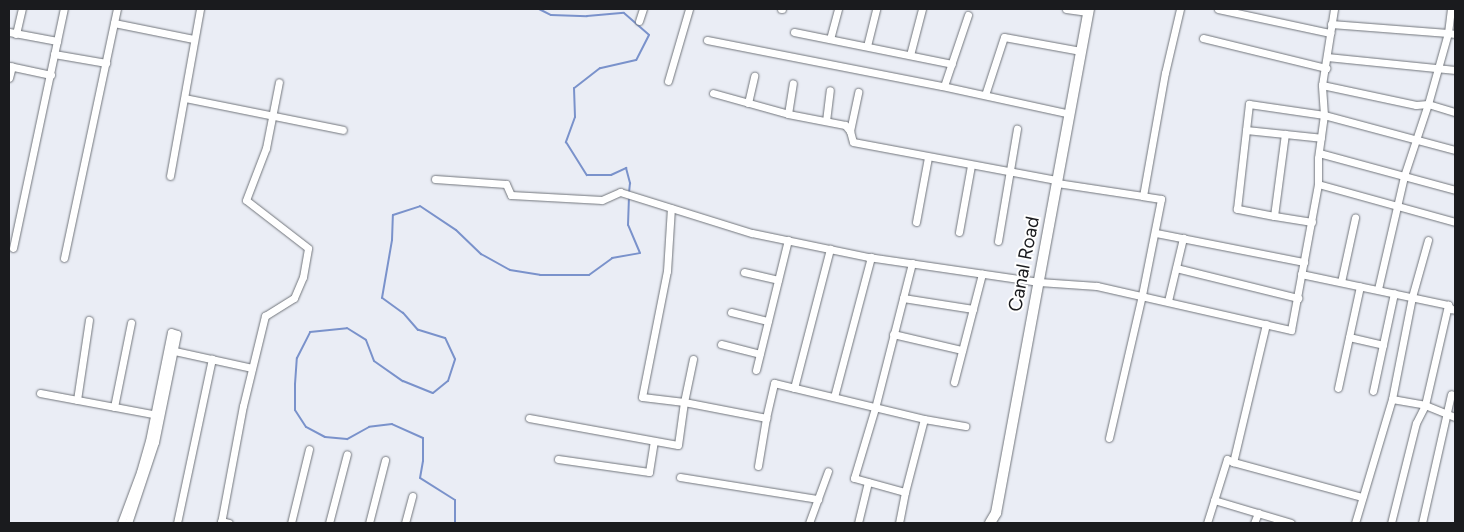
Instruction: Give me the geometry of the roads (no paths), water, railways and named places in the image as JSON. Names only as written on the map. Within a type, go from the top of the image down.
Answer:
[{"type":"street","points":[[22,9],[12,33],[57,41]]},
{"type":"street","points":[[13,248],[64,9]]},
{"type":"street","points":[[64,258],[117,9]]},
{"type":"street","points":[[170,176],[200,9]]},
{"type":"street","points":[[639,21],[643,9]]},
{"type":"street","points":[[668,81],[690,9]]},
{"type":"street","points":[[830,39],[838,9]]},
{"type":"street","points":[[867,46],[876,9]]},
{"type":"street","points":[[910,55],[922,9]]},
{"type":"street","points":[[1066,9],[1089,11]]},
{"type":"street","points":[[1143,196],[1165,73],[1180,9]]},
{"type":"street","points":[[1218,9],[1330,33]]},
{"type":"street","points":[[434,179],[506,184],[511,195],[602,200],[620,192],[752,233],[871,257],[1039,282],[1097,286],[1291,330],[1318,184],[1319,153],[1324,114],[1322,85],[1328,57],[1334,9]]},
{"type":"street","points":[[1378,289],[1404,176],[1452,33],[1451,9]]},
{"type":"street","name":"Canal Road","points":[[990,523],[996,513],[1089,11]]},
{"type":"street","points":[[944,86],[968,15]]},
{"type":"street","points":[[114,22],[194,39]]},
{"type":"street","points":[[1331,24],[1452,33]]},
{"type":"street","points":[[794,32],[952,64]]},
{"type":"street","points":[[985,96],[1004,37],[1081,51]]},
{"type":"street","points":[[1203,38],[1326,68]]},
{"type":"street","points":[[707,40],[944,86],[1070,114]]},
{"type":"street","points":[[54,54],[106,63]]},
{"type":"street","points":[[1328,57],[1455,70]]},
{"type":"street","points":[[9,78],[10,66],[50,75]]},
{"type":"street","points":[[748,103],[754,76]]},
{"type":"street","points":[[229,523],[221,522],[252,368],[265,316],[294,298],[303,277],[308,248],[246,200],[266,148],[278,82]]},
{"type":"street","points":[[788,114],[793,83]]},
{"type":"street","points":[[1322,85],[1416,106],[1428,104],[1455,112]]},
{"type":"street","points":[[826,121],[830,90]]},
{"type":"street","points":[[850,131],[858,92]]},
{"type":"street","points":[[713,93],[788,114],[845,125],[850,131],[853,142],[928,158],[1162,200],[1109,438]]},
{"type":"street","points":[[185,98],[343,130]]},
{"type":"street","points":[[1312,222],[1237,210],[1249,104],[1324,114],[1455,150]]},
{"type":"street","points":[[998,240],[1017,129]]},
{"type":"street","points":[[1246,130],[1321,138]]},
{"type":"street","points":[[1274,216],[1285,134]]},
{"type":"street","points":[[1319,153],[1455,190]]},
{"type":"street","points":[[916,222],[928,158]]},
{"type":"street","points":[[959,232],[971,165]]},
{"type":"street","points":[[1318,184],[1455,222]]},
{"type":"street","points":[[671,208],[667,272],[642,397],[684,402],[766,418]]},
{"type":"street","points":[[1341,282],[1355,218]]},
{"type":"street","points":[[1156,233],[1304,262]]},
{"type":"street","points":[[1168,301],[1183,238]]},
{"type":"street","points":[[756,370],[788,240]]},
{"type":"street","points":[[1355,523],[1392,399],[1412,297],[1428,240]]},
{"type":"street","points":[[794,388],[830,249]]},
{"type":"street","points":[[834,397],[871,257]]},
{"type":"street","points":[[906,492],[854,478],[875,406],[912,263]]},
{"type":"street","points":[[1176,268],[1298,298]]},
{"type":"street","points":[[744,272],[778,280]]},
{"type":"street","points":[[954,382],[982,274]]},
{"type":"street","points":[[1301,274],[1448,305],[1451,309],[1455,310]]},
{"type":"street","points":[[1338,388],[1360,286]]},
{"type":"street","points":[[1373,390],[1394,293]]},
{"type":"street","points":[[903,298],[973,309]]},
{"type":"street","points":[[1391,523],[1416,423],[1425,406],[1448,305]]},
{"type":"street","points":[[732,312],[768,321]]},
{"type":"street","points":[[76,400],[89,320]]},
{"type":"street","points":[[114,407],[131,322]]},
{"type":"street","points":[[1233,462],[1266,324]]},
{"type":"street","points":[[894,334],[962,350]]},
{"type":"street","points":[[1349,337],[1383,345]]},
{"type":"street","points":[[721,344],[760,354]]},
{"type":"street","points":[[124,523],[157,415],[170,350],[252,368]]},
{"type":"street","points":[[529,418],[678,445],[693,359]]},
{"type":"street","points":[[177,523],[212,360]]},
{"type":"street","points":[[758,466],[774,383],[924,419],[965,426]]},
{"type":"street","points":[[1422,523],[1455,386]]},
{"type":"street","points":[[40,393],[157,415]]},
{"type":"street","points":[[1392,399],[1425,406],[1455,417]]},
{"type":"street","points":[[899,523],[924,419]]},
{"type":"street","points":[[558,459],[649,472],[654,441]]},
{"type":"street","points":[[291,523],[310,449]]},
{"type":"street","points":[[329,523],[347,454]]},
{"type":"street","points":[[1207,523],[1227,459],[1362,497]]},
{"type":"street","points":[[369,523],[385,460]]},
{"type":"street","points":[[809,523],[828,471]]},
{"type":"street","points":[[680,477],[818,500]]},
{"type":"street","points":[[858,523],[868,482]]},
{"type":"street","points":[[405,523],[412,496]]},
{"type":"street","points":[[1214,500],[1291,523]]},
{"type":"street","points":[[1254,523],[1258,513]]},
{"type":"waterway","points":[[539,9],[551,15],[587,16],[624,13],[649,35],[636,60],[600,68],[574,88],[575,117],[566,142],[587,175],[611,175],[626,168],[630,183],[629,193]]},
{"type":"waterway","points":[[455,523],[455,500],[420,478],[423,461],[423,438],[392,424],[369,427],[347,439],[325,437],[306,427],[295,410],[295,384],[297,358],[310,332],[347,328],[366,340],[374,361],[403,381],[433,393],[448,381],[455,359],[445,338],[418,330],[403,313],[382,298],[392,240],[393,215],[420,206],[456,230],[481,254],[510,270],[540,275],[589,275],[612,258],[640,253],[628,225],[629,198]]}]
